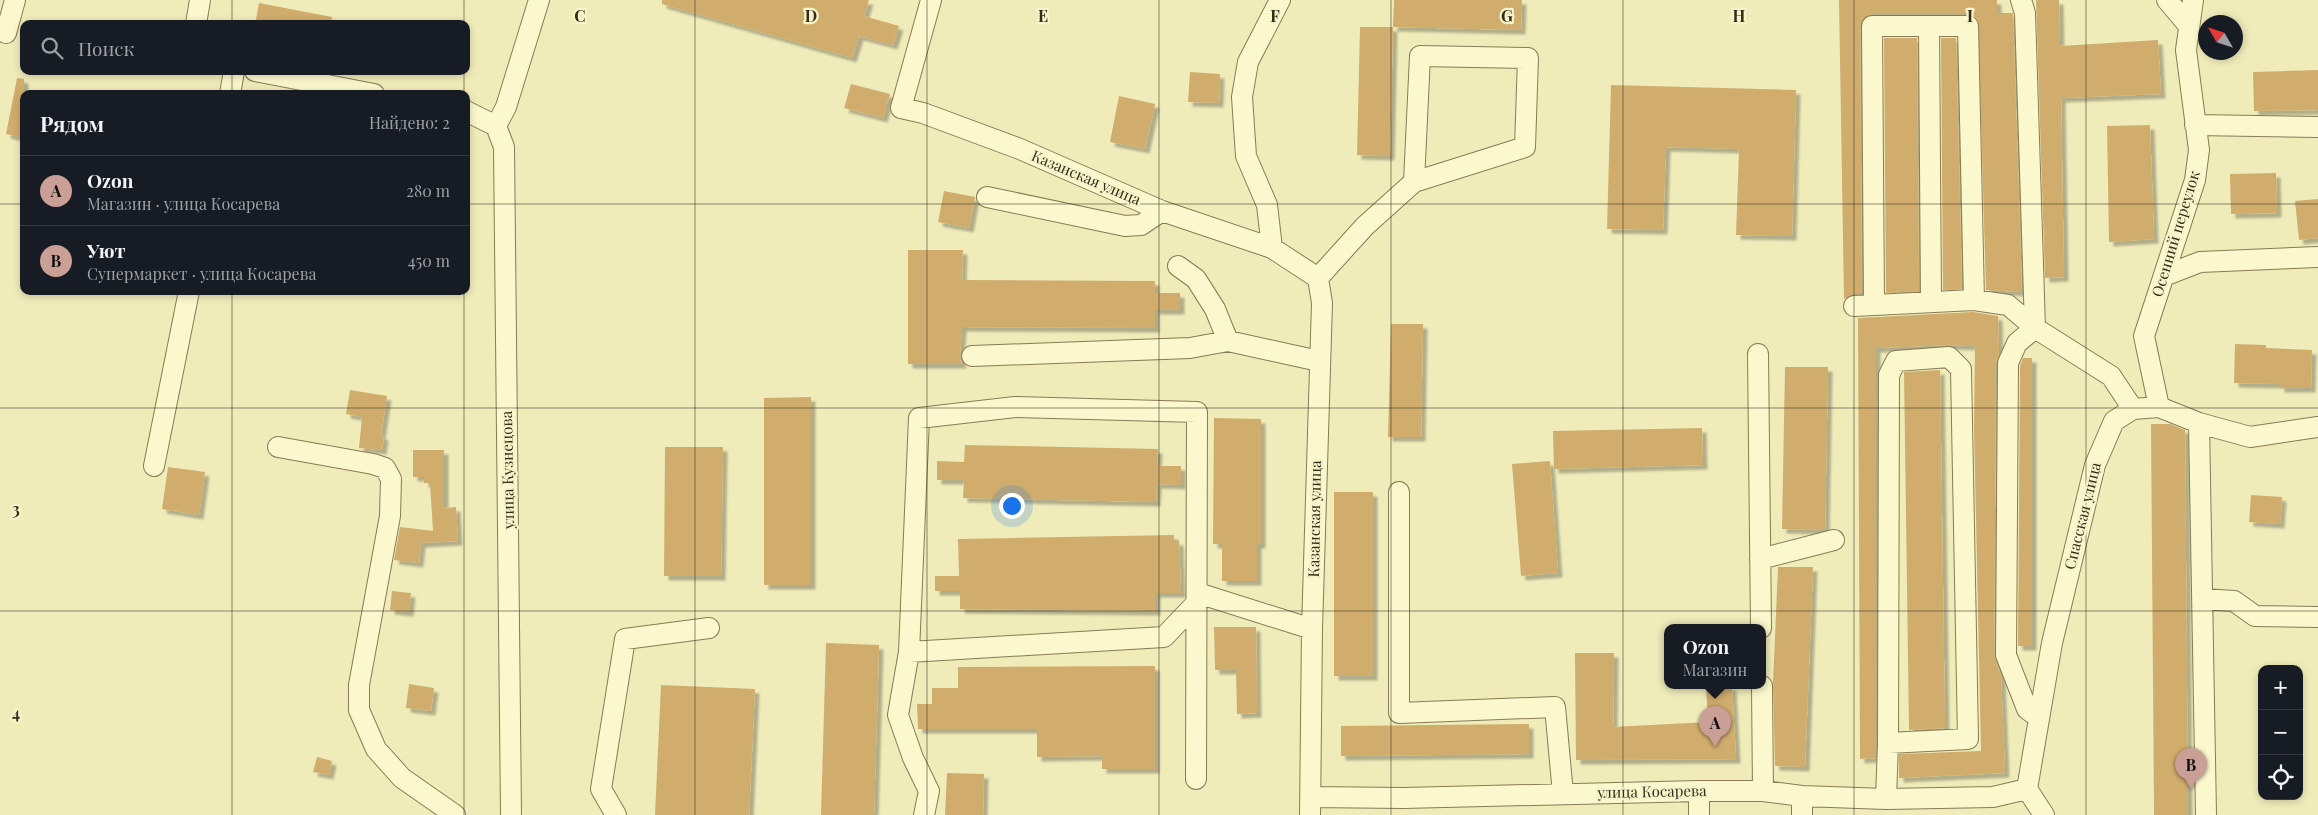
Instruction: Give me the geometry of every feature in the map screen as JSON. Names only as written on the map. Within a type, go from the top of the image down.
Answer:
[{"type":"street","points":[[10,33],[15,0]]},
{"type":"street","points":[[197,20],[200,0]]},
{"type":"street","name":"Казанская улица","points":[[931,0],[901,108],[1020,149],[1162,210],[1272,248],[1318,278],[1322,303],[1312,628],[1311,806]]},
{"type":"street","points":[[1272,248],[1268,205],[1246,156],[1242,97],[1248,62],[1280,0]]},
{"type":"street","points":[[2021,0],[2025,13],[2035,328]]},
{"type":"street","points":[[2167,0],[2189,26]]},
{"type":"street","name":"Осенний переулок","points":[[2159,407],[2144,336],[2195,180],[2198,150],[2186,50],[2193,0]]},
{"type":"street","points":[[470,113],[496,126],[506,107],[543,1]]},
{"type":"street","points":[[1874,305],[1872,26],[1968,26],[1974,300]]},
{"type":"street","points":[[1929,26],[1931,302]]},
{"type":"street","points":[[1318,278],[1365,226],[1414,182],[1525,147],[1528,58],[1420,56],[1414,182]]},
{"type":"street","points":[[231,90],[233,75]]},
{"type":"street","points":[[276,75],[353,90]]},
{"type":"street","points":[[2195,125],[2318,127]]},
{"type":"street","name":"улица Кузнецова","points":[[496,126],[504,147],[511,815]]},
{"type":"street","points":[[987,197],[1125,226],[1141,225],[1162,210]]},
{"type":"street","points":[[2164,276],[2200,262],[2318,257]]},
{"type":"street","points":[[1178,266],[1196,279],[1215,309],[1228,341]]},
{"type":"street","points":[[154,466],[188,295]]},
{"type":"street","points":[[1854,306],[1974,300],[2008,305],[2035,328],[2111,376],[2132,409],[2159,407],[2199,423],[2250,437],[2318,427]]},
{"type":"street","points":[[2035,328],[2017,343],[2008,363],[2006,655],[2026,709],[2039,718]]},
{"type":"street","points":[[972,356],[1190,348],[1228,341],[1319,361]]},
{"type":"street","points":[[1758,354],[1761,624]]},
{"type":"street","points":[[1886,799],[1888,744],[1889,375],[1896,361],[1949,357],[1961,369],[1968,739],[1888,744]]},
{"type":"street","points":[[924,815],[930,791],[913,758],[898,715],[909,652],[919,418],[1015,407],[1197,412],[1196,779]]},
{"type":"street","name":"Спасская улица","points":[[2027,789],[2052,643],[2095,465],[2114,421],[2132,409]]},
{"type":"street","points":[[2199,423],[2206,815]]},
{"type":"street","points":[[278,447],[373,464],[385,468],[391,479],[390,516],[359,685],[360,710],[376,749],[402,778],[455,815]]},
{"type":"street","points":[[1399,492],[1399,713],[1555,707],[1563,794]]},
{"type":"street","points":[[1760,558],[1834,540]]},
{"type":"street","points":[[909,652],[1164,637],[1204,595],[1312,628]]},
{"type":"street","points":[[2203,599],[2234,601],[2255,616],[2318,617]]},
{"type":"street","points":[[616,815],[601,789],[625,639],[709,628]]},
{"type":"street","points":[[1762,689],[1763,792]]},
{"type":"street","points":[[2027,789],[2044,815]]},
{"type":"street","name":"улица Косарева","points":[[1311,806],[1403,806],[1563,794],[1699,791],[1763,792],[1802,806],[1886,799],[1993,796],[2027,789]]},
{"type":"street","points":[[1699,791],[1699,815]]},
{"type":"building","points":[[662,0],[869,0],[864,16],[899,26],[893,45],[859,36],[852,58],[662,4]]},
{"type":"building","points":[[1394,0],[1522,0],[1521,30],[1393,27]]},
{"type":"building","points":[[1839,0],[1997,0],[1997,13],[2013,13],[2022,292],[1986,290],[1978,20],[1968,14],[1872,14],[1866,16],[1860,26],[1862,294],[1853,294],[1844,299]]},
{"type":"building","points":[[2036,0],[2059,0],[2060,46],[2158,40],[2161,94],[2061,98],[2064,277],[2045,278]]},
{"type":"building","points":[[259,3],[332,17],[332,20],[256,20]]},
{"type":"building","points":[[1360,27],[1393,27],[1390,156],[1357,155]]},
{"type":"building","points":[[1884,38],[1917,38],[1919,291],[1886,293]]},
{"type":"building","points":[[1941,38],[1956,38],[1962,289],[1943,290]]},
{"type":"building","points":[[2318,70],[2318,110],[2254,111],[2253,72]]},
{"type":"building","points":[[1190,72],[1220,74],[1219,103],[1188,102]]},
{"type":"building","points":[[17,78],[24,79],[24,90],[20,90],[20,137],[6,134]]},
{"type":"building","points":[[851,84],[890,94],[883,118],[844,108]]},
{"type":"building","points":[[1611,85],[1796,90],[1792,236],[1736,235],[1739,149],[1666,147],[1663,230],[1607,229]]},
{"type":"building","points":[[1119,96],[1155,104],[1145,149],[1110,142]]},
{"type":"building","points":[[2150,125],[2154,239],[2109,242],[2107,126]]},
{"type":"building","points":[[2276,173],[2277,213],[2231,214],[2230,174]]},
{"type":"building","points":[[944,191],[975,197],[969,228],[938,222]]},
{"type":"building","points":[[2318,199],[2318,238],[2299,240],[2295,201]]},
{"type":"building","points":[[908,250],[963,250],[962,280],[1155,281],[1155,293],[1180,293],[1180,310],[1155,310],[1155,328],[962,327],[960,356],[962,364],[908,364]]},
{"type":"building","points":[[1973,312],[1998,316],[1994,655],[2001,676],[2005,773],[1899,778],[1899,754],[1981,751],[1974,427],[1975,346],[1948,345],[1876,348],[1876,758],[1860,759],[1858,318]]},
{"type":"building","points":[[1391,324],[1423,324],[1421,437],[1388,437]]},
{"type":"building","points":[[2235,344],[2266,345],[2266,348],[2312,350],[2311,388],[2280,388],[2280,384],[2234,383]]},
{"type":"building","points":[[2023,358],[2032,358],[2032,646],[2018,646],[2020,366]]},
{"type":"building","points":[[1785,367],[1828,367],[1825,530],[1782,529]]},
{"type":"building","points":[[1940,370],[1945,728],[1909,730],[1904,372]]},
{"type":"building","points":[[350,390],[387,396],[381,435],[384,436],[382,450],[359,448],[362,417],[346,414]]},
{"type":"building","points":[[811,397],[811,585],[764,585],[764,398]]},
{"type":"building","points":[[1214,418],[1261,419],[1261,544],[1257,544],[1257,581],[1222,581],[1222,544],[1213,544]]},
{"type":"building","points":[[2151,424],[2170,424],[2185,430],[2188,815],[2154,815]]},
{"type":"building","points":[[1702,428],[1703,465],[1554,469],[1553,431]]},
{"type":"building","points":[[965,445],[1158,449],[1157,466],[1181,466],[1181,485],[1157,484],[1156,502],[963,498],[964,480],[937,480],[937,461],[964,462]]},
{"type":"building","points":[[665,447],[723,447],[721,576],[664,576]]},
{"type":"building","points":[[413,450],[444,450],[444,508],[456,507],[458,541],[421,543],[419,563],[394,560],[400,527],[433,531],[430,483],[424,483],[424,477],[413,477]]},
{"type":"building","points":[[1550,461],[1558,573],[1521,576],[1512,464]]},
{"type":"building","points":[[168,467],[205,472],[199,515],[162,509]]},
{"type":"building","points":[[1334,492],[1373,492],[1373,676],[1334,676]]},
{"type":"building","points":[[2251,495],[2282,497],[2280,524],[2249,522]]},
{"type":"building","points":[[1174,535],[1174,541],[1179,541],[1181,593],[1156,593],[1156,611],[960,609],[960,591],[935,591],[935,576],[959,576],[958,539]]},
{"type":"building","points":[[1778,567],[1813,567],[1805,767],[1775,766],[1773,683]]},
{"type":"building","points":[[392,591],[411,593],[409,612],[390,610]]},
{"type":"building","points":[[1214,627],[1256,627],[1257,713],[1237,714],[1236,670],[1215,670]]},
{"type":"building","points":[[826,643],[879,645],[874,815],[821,815]]},
{"type":"building","points":[[1575,653],[1614,653],[1613,727],[1708,722],[1706,689],[1732,689],[1736,759],[1576,760]]},
{"type":"building","points":[[1155,666],[1155,769],[1102,769],[1102,756],[1037,757],[1037,729],[918,729],[917,704],[932,704],[932,688],[958,688],[958,667]]},
{"type":"building","points":[[409,684],[434,688],[431,711],[406,708]]},
{"type":"building","points":[[661,685],[755,689],[749,815],[655,815]]},
{"type":"building","points":[[1529,724],[1529,754],[1341,756],[1341,726]]},
{"type":"building","points":[[317,757],[332,761],[329,775],[313,772]]},
{"type":"building","points":[[947,773],[984,774],[983,815],[945,815]]},
{"type":"place","name":"Ozon","points":[[1715,747]]},
{"type":"place","name":"Уют","points":[[2191,789]]}]
